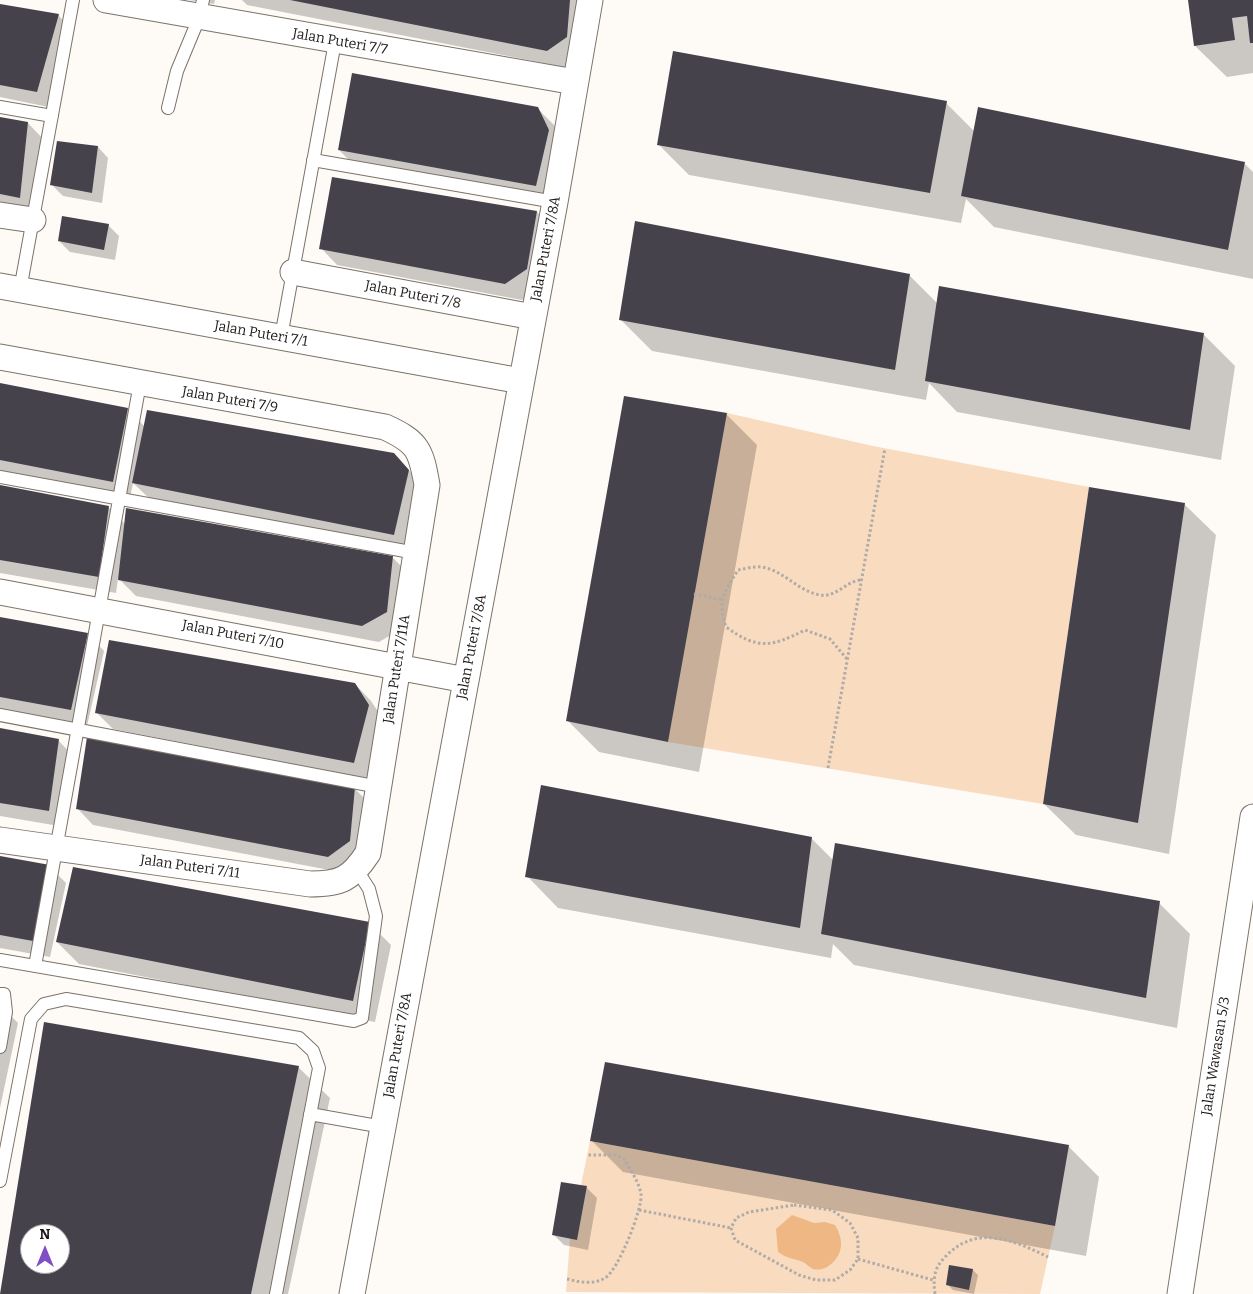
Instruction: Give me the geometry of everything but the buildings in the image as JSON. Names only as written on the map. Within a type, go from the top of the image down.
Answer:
[{"type":"street","name":"Jalan Puteri 7/7","points":[[106,0],[201,9],[335,42],[575,82]]},
{"type":"street","name":"Jalan Puteri 7/8A","points":[[352,1294],[555,202],[590,0]]},
{"type":"street","points":[[0,214],[33,220]]},
{"type":"street","name":"Jalan Puteri 7/8","points":[[293,272],[533,317]]},
{"type":"street","name":"Jalan Puteri 7/1","points":[[10,288],[522,381]]},
{"type":"street","name":"Jalan Puteri 7/9","points":[[0,357],[385,427],[402,434],[417,447],[424,464],[427,485]]},
{"type":"street","name":"Jalan Puteri 7/11A","points":[[362,861],[378,787],[427,485]]},
{"type":"street","name":"Jalan Puteri 7/10","points":[[0,592],[466,680]]},
{"type":"street","name":"Jalan Wawasan 5/3","points":[[1180,1294],[1253,817]]},
{"type":"street","name":"Jalan Puteri 7/11","points":[[0,840],[310,884],[330,884],[345,879],[362,861]]},
{"type":"lane","points":[[10,288],[33,220],[73,0]]},
{"type":"lane","points":[[168,108],[177,70],[201,9]]},
{"type":"lane","points":[[281,337],[335,42]]},
{"type":"lane","points":[[0,107],[52,116]]},
{"type":"lane","points":[[313,160],[555,202]]},
{"type":"lane","points":[[35,966],[140,383]]},
{"type":"lane","points":[[0,477],[119,497],[416,553]]},
{"type":"lane","points":[[0,715],[378,787]]},
{"type":"lane","points":[[0,960],[354,1021],[362,1018],[376,916],[362,861]]},
{"type":"lane","points":[[0,994],[4,994],[6,1012],[0,1047]]},
{"type":"lane","points":[[0,1181],[31,1019],[44,1004],[66,999],[299,1038],[313,1051],[318,1068],[276,1294]]},
{"type":"lane","points":[[310,1114],[383,1127]]},
{"type":"path","points":[[828,768],[885,448]]},
{"type":"path","points":[[847,659],[830,638],[805,630],[774,644],[755,644],[726,627],[721,610],[725,592],[738,570],[759,566],[776,570],[799,586],[821,595],[835,593],[852,580],[862,580]]},
{"type":"path","points":[[694,594],[723,600]]},
{"type":"path","points":[[567,1279],[580,1282],[595,1282],[606,1278],[617,1265],[639,1210],[641,1193],[624,1159],[616,1155],[588,1155]]},
{"type":"path","points":[[794,1205],[832,1210],[850,1224],[858,1238],[858,1259],[850,1270],[835,1280],[816,1280],[799,1275],[746,1247],[735,1240],[731,1228],[736,1218],[749,1212],[794,1205]]},
{"type":"path","points":[[639,1210],[731,1228]]},
{"type":"path","points":[[935,1294],[933,1280],[936,1267],[951,1250],[972,1238],[996,1237],[1022,1244],[1048,1257]]},
{"type":"path","points":[[858,1259],[933,1280]]},
{"type":"shaded area","points":[[727,413],[873,446],[1089,487],[1043,804],[668,742]]},
{"type":"shaded area","points":[[590,1141],[1055,1226],[1040,1294],[566,1292],[570,1238],[577,1239],[587,1187],[581,1185]]},
{"type":"shaded area","points":[[792,1215],[814,1223],[825,1222],[835,1225],[840,1238],[841,1248],[833,1263],[823,1269],[813,1269],[803,1262],[778,1252],[776,1229]]}]
